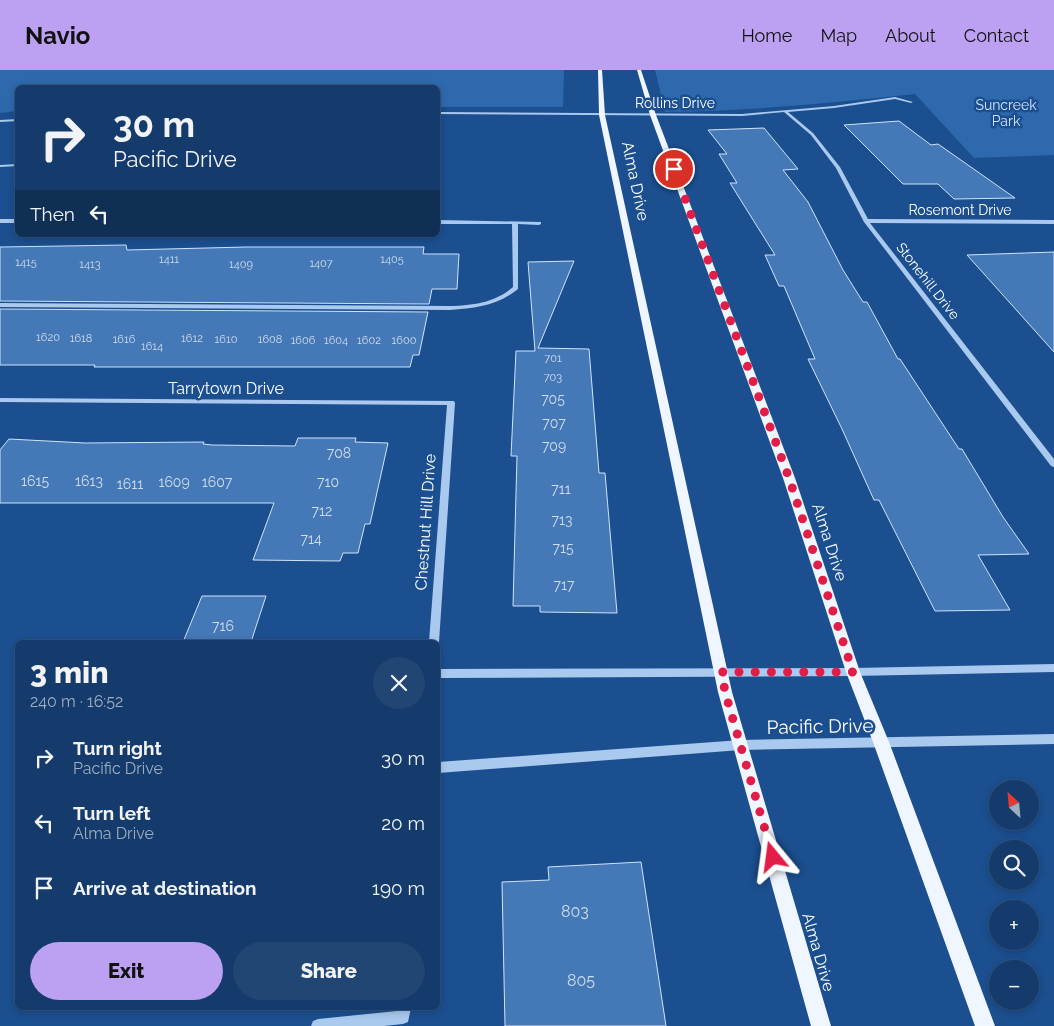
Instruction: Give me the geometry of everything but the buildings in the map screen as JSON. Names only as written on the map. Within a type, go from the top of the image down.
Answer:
[{"type":"main road","name":"Alma Drive","points":[[600,70],[602,115],[725,692],[821,1026]]},
{"type":"main road","name":"Alma Drive","points":[[639,70],[789,478],[853,672],[881,742],[986,1026]]},
{"type":"street","name":"Rollins Drive","points":[[440,113],[742,115],[834,107],[882,99],[895,98],[911,102]]},
{"type":"street","name":"Stonehill Drive","points":[[786,112],[812,134],[838,168],[866,221],[1054,464]]},
{"type":"street","points":[[0,122],[15,120]]},
{"type":"street","points":[[0,166],[15,165]]},
{"type":"street","points":[[0,221],[15,221]]},
{"type":"street","name":"Rosemont Drive","points":[[866,221],[1054,222]]},
{"type":"street","points":[[440,222],[539,223]]},
{"type":"street","points":[[0,305],[440,308],[484,306],[505,298],[516,288],[515,223]]},
{"type":"street","name":"Tarrytown Drive","points":[[0,400],[451,403]]},
{"type":"street","name":"Chestnut Hill Drive","points":[[434,640],[451,403]]},
{"type":"street","points":[[440,674],[853,672],[1054,668]]},
{"type":"street","name":"Pacific Drive","points":[[440,768],[741,745],[1054,738]]},
{"type":"street","points":[[318,1026],[403,1012]]},
{"type":"green space","points":[[0,70],[564,70],[563,107],[440,107],[440,85],[15,85],[15,111],[0,113]]},
{"type":"green space","name":"Suncreek Park","points":[[655,70],[1054,70],[1054,155],[974,158],[915,94],[790,106],[665,112]]},
{"type":"route","points":[[674,169],[789,478],[853,672],[722,672],[725,692],[773,857]]}]
